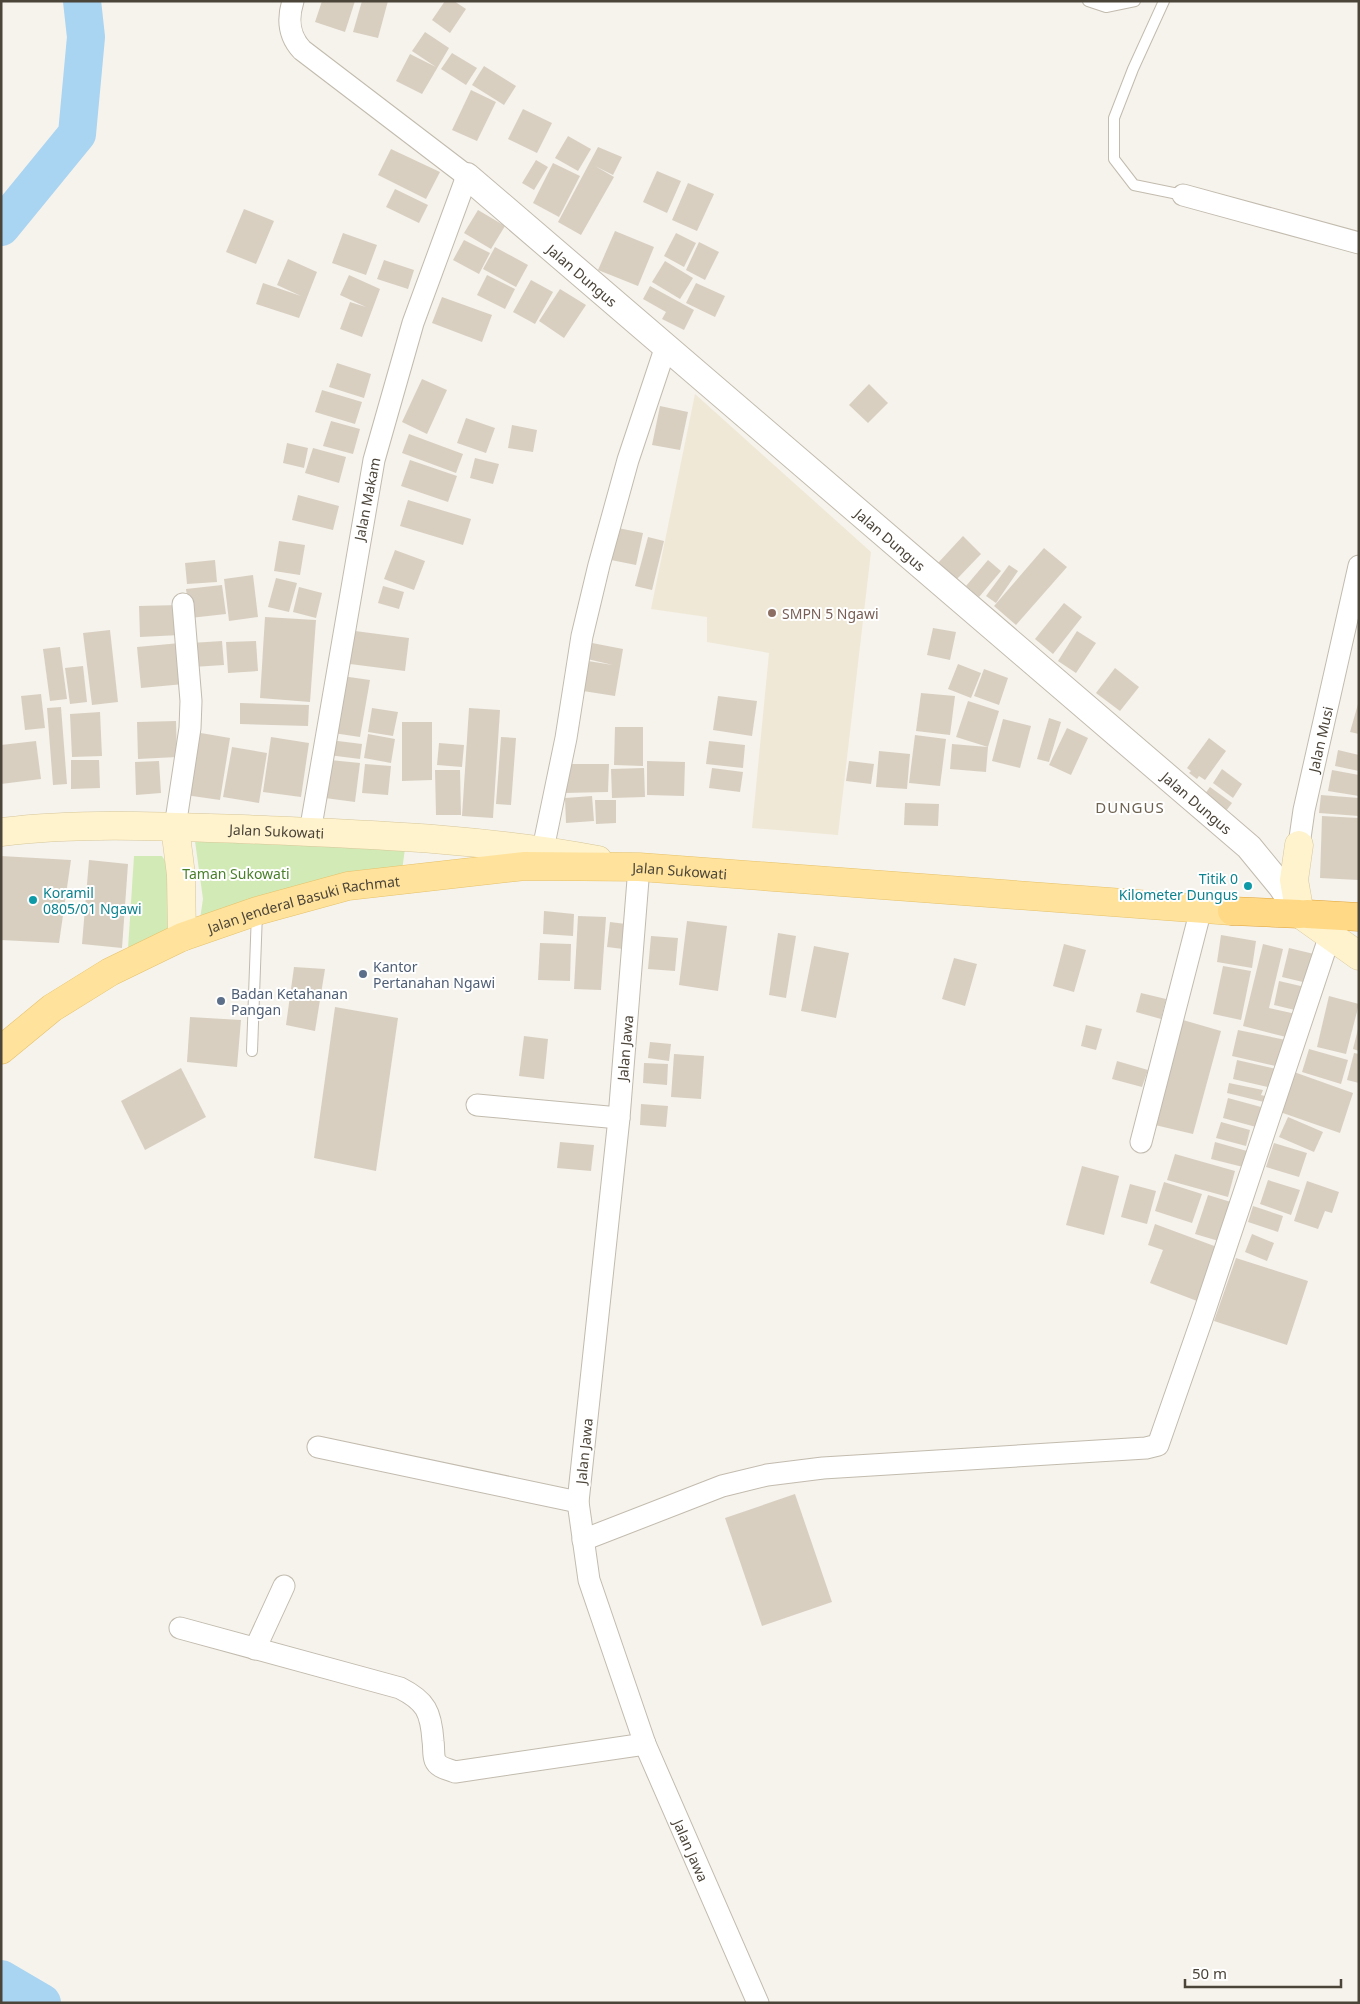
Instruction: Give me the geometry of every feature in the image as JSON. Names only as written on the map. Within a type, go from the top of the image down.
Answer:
[{"type":"highway","name":"Jalan Sukowati","points":[[1232,911],[1359,917]]},
{"type":"main road","name":"Jalan Sukowati","points":[[1,832],[48,826],[175,827],[431,838],[543,849],[639,868],[1232,911]]},
{"type":"main road","points":[[175,827],[181,875],[182,938]]},
{"type":"main road","name":"Jalan Musi","points":[[1299,845],[1294,880],[1304,914]]},
{"type":"main road","name":"Jalan Jenderal Basuki Rachmat","points":[[1,1050],[52,1008],[110,972],[182,938],[258,911],[348,886],[525,866],[639,868]]},
{"type":"main road","points":[[1304,914],[1359,956]]},
{"type":"street","points":[[293,1],[290,27],[292,39],[302,50],[467,176]]},
{"type":"street","name":"Jalan Dungus","points":[[467,176],[1249,848],[1304,914]]},
{"type":"street","name":"Jalan Makam","points":[[310,832],[374,460],[413,324],[467,176]]},
{"type":"street","points":[[1183,195],[1359,243]]},
{"type":"street","points":[[543,849],[566,738],[582,636],[599,565],[628,460],[666,346]]},
{"type":"street","name":"Jalan Musi","points":[[1299,845],[1304,810],[1359,566]]},
{"type":"street","points":[[175,827],[190,728],[191,701],[183,604]]},
{"type":"street","name":"Jalan Jawa","points":[[639,868],[619,1118],[578,1502],[589,1580],[645,1744],[758,2003]]},
{"type":"street","points":[[1141,1142],[1200,909]]},
{"type":"street","points":[[583,1540],[722,1486],[767,1475],[823,1468],[1146,1448],[1158,1445],[1330,935]]},
{"type":"street","points":[[477,1105],[619,1118]]},
{"type":"street","points":[[318,1446],[578,1502]]},
{"type":"street","points":[[255,1649],[284,1586]]},
{"type":"street","points":[[180,1628],[400,1688],[416,1696],[424,1705],[432,1720],[435,1760],[440,1766],[455,1772],[645,1744]]},
{"type":"lane","points":[[1088,1],[1106,7],[1135,1]]},
{"type":"lane","points":[[1164,1],[1133,69],[1114,118],[1114,159],[1134,185],[1183,195]]},
{"type":"lane","points":[[252,1051],[258,911]]},
{"type":"shaded area","name":"SMPN 5 Ngawi","points":[[695,394],[871,552],[838,835],[752,828],[769,653],[707,642],[707,617],[651,609]]},
{"type":"green space","name":"Taman Sukowati","points":[[195,841],[405,848],[402,871],[200,919],[203,899]]},
{"type":"green space","name":"Taman Sukowati","points":[[134,856],[162,856],[170,869],[170,924],[163,938],[128,949]]},
{"type":"building","points":[[322,1],[355,1],[345,32],[315,22]]},
{"type":"building","points":[[362,1],[388,1],[378,38],[353,32]]},
{"type":"building","points":[[445,1],[454,1],[466,9],[450,33],[432,20]]},
{"type":"building","points":[[425,32],[449,48],[422,94],[396,81],[410,54],[436,67],[412,51]]},
{"type":"building","points":[[452,53],[477,68],[466,85],[441,69]]},
{"type":"building","points":[[484,66],[516,86],[504,105],[472,85]]},
{"type":"building","points":[[471,90],[496,102],[477,141],[452,130]]},
{"type":"building","points":[[523,109],[552,123],[537,153],[508,139]]},
{"type":"building","points":[[568,136],[591,149],[578,171],[555,158]]},
{"type":"building","points":[[598,147],[622,157],[613,175],[595,166],[614,177],[581,235],[558,222]]},
{"type":"building","points":[[391,149],[440,172],[426,199],[378,175]]},
{"type":"building","points":[[536,160],[548,167],[534,190],[522,183]]},
{"type":"building","points":[[553,163],[580,176],[559,217],[533,203]]},
{"type":"building","points":[[657,171],[681,181],[667,213],[643,202]]},
{"type":"building","points":[[688,183],[714,194],[697,231],[672,220]]},
{"type":"building","points":[[395,189],[428,205],[419,223],[386,207]]},
{"type":"building","points":[[244,209],[274,221],[256,264],[226,252]]},
{"type":"building","points":[[478,210],[505,226],[491,249],[464,233]]},
{"type":"building","points":[[615,231],[654,247],[638,286],[598,270]]},
{"type":"building","points":[[343,233],[377,245],[366,275],[332,263]]},
{"type":"building","points":[[676,233],[696,243],[684,267],[664,256]]},
{"type":"building","points":[[464,240],[490,253],[479,274],[453,260]]},
{"type":"building","points":[[699,242],[719,252],[705,280],[686,270]]},
{"type":"building","points":[[495,247],[528,265],[516,287],[483,269]]},
{"type":"building","points":[[288,259],[317,272],[299,318],[256,304],[263,283],[301,296],[277,285]]},
{"type":"building","points":[[384,260],[414,270],[408,289],[377,279]]},
{"type":"building","points":[[665,261],[693,278],[680,299],[652,282]]},
{"type":"building","points":[[349,275],[380,289],[362,337],[340,329],[350,302],[366,307],[340,295]]},
{"type":"building","points":[[487,275],[515,289],[505,309],[477,295]]},
{"type":"building","points":[[531,280],[553,292],[535,324],[513,312]]},
{"type":"building","points":[[696,283],[725,296],[715,317],[686,303]]},
{"type":"building","points":[[650,286],[694,310],[684,330],[662,319],[666,312],[643,299]]},
{"type":"building","points":[[560,289],[586,305],[564,338],[539,321]]},
{"type":"building","points":[[442,297],[492,315],[482,342],[432,323]]},
{"type":"building","points":[[337,363],[371,374],[364,398],[329,387]]},
{"type":"building","points":[[422,379],[447,390],[427,434],[402,422]]},
{"type":"building","points":[[869,384],[888,403],[868,423],[849,405]]},
{"type":"building","points":[[322,390],[362,402],[355,424],[315,412]]},
{"type":"building","points":[[660,406],[688,412],[680,450],[652,445]]},
{"type":"building","points":[[466,418],[495,428],[486,453],[457,443]]},
{"type":"building","points":[[331,421],[360,429],[353,454],[323,446]]},
{"type":"building","points":[[512,425],[537,430],[533,452],[508,448]]},
{"type":"building","points":[[409,434],[463,454],[456,473],[402,453]]},
{"type":"building","points":[[287,443],[308,448],[304,468],[283,463]]},
{"type":"building","points":[[313,448],[346,457],[339,483],[305,473]]},
{"type":"building","points":[[475,458],[499,464],[493,484],[470,478]]},
{"type":"building","points":[[410,460],[457,476],[448,502],[401,486]]},
{"type":"building","points":[[298,495],[339,506],[333,530],[292,520]]},
{"type":"building","points":[[408,500],[471,519],[463,545],[400,526]]},
{"type":"building","points":[[618,528],[643,533],[636,565],[611,560]]},
{"type":"building","points":[[963,536],[981,554],[956,580],[938,563]]},
{"type":"building","points":[[648,537],[664,541],[652,590],[635,586]]},
{"type":"building","points":[[279,541],[305,545],[300,575],[274,571]]},
{"type":"building","points":[[1044,548],[1067,567],[1016,625],[994,606]]},
{"type":"building","points":[[395,550],[425,561],[414,590],[384,579]]},
{"type":"building","points":[[215,560],[217,582],[187,584],[185,563]]},
{"type":"building","points":[[988,560],[1001,571],[979,597],[966,586]]},
{"type":"building","points":[[1009,565],[1018,571],[996,603],[986,596]]},
{"type":"building","points":[[253,575],[258,617],[229,621],[224,579]]},
{"type":"building","points":[[276,578],[297,583],[289,612],[268,607]]},
{"type":"building","points":[[222,585],[226,614],[190,618],[186,589]]},
{"type":"building","points":[[383,586],[404,592],[399,609],[378,603]]},
{"type":"building","points":[[299,587],[322,593],[316,618],[293,612]]},
{"type":"building","points":[[1064,603],[1082,617],[1053,654],[1035,639]]},
{"type":"building","points":[[179,605],[180,635],[140,637],[139,606]]},
{"type":"building","points":[[265,617],[316,620],[310,702],[260,698]]},
{"type":"building","points":[[933,628],[956,632],[950,660],[927,655]]},
{"type":"building","points":[[110,630],[118,702],[92,705],[83,633]]},
{"type":"building","points":[[355,631],[409,638],[405,671],[350,664]]},
{"type":"building","points":[[1077,631],[1096,643],[1076,673],[1058,661]]},
{"type":"building","points":[[222,641],[224,665],[193,667],[191,643]]},
{"type":"building","points":[[256,641],[258,671],[228,673],[226,642]]},
{"type":"building","points":[[587,642],[623,649],[615,696],[583,691],[588,661],[613,665],[583,658]]},
{"type":"building","points":[[180,643],[184,684],[141,688],[137,647]]},
{"type":"building","points":[[60,647],[67,699],[50,701],[43,649]]},
{"type":"building","points":[[958,664],[981,673],[971,698],[948,689]]},
{"type":"building","points":[[83,666],[87,702],[70,704],[65,668]]},
{"type":"building","points":[[1115,668],[1139,687],[1120,711],[1096,693]]},
{"type":"building","points":[[984,669],[1008,678],[999,705],[974,696]]},
{"type":"building","points":[[342,676],[370,680],[360,737],[333,733]]},
{"type":"building","points":[[921,693],[955,696],[950,735],[916,731]]},
{"type":"building","points":[[41,694],[45,728],[25,730],[21,696]]},
{"type":"building","points":[[718,696],[757,701],[752,736],[713,730]]},
{"type":"building","points":[[968,701],[999,711],[988,747],[956,737]]},
{"type":"building","points":[[240,703],[309,705],[308,726],[240,724]]},
{"type":"building","points":[[1359,704],[1359,734],[1350,732]]},
{"type":"building","points":[[61,707],[67,784],[53,785],[47,708]]},
{"type":"building","points":[[372,708],[398,712],[393,736],[368,732]]},
{"type":"building","points":[[469,708],[500,710],[493,818],[462,816]]},
{"type":"building","points":[[100,712],[102,756],[72,757],[70,714]]},
{"type":"building","points":[[1049,718],[1061,722],[1049,762],[1037,759]]},
{"type":"building","points":[[1003,719],[1031,726],[1020,768],[992,761]]},
{"type":"building","points":[[176,721],[177,757],[138,759],[137,722]]},
{"type":"building","points":[[402,722],[432,722],[432,780],[402,781]]},
{"type":"building","points":[[615,727],[643,727],[643,766],[614,765]]},
{"type":"building","points":[[1067,728],[1088,738],[1071,775],[1049,765]]},
{"type":"building","points":[[195,732],[230,738],[220,800],[185,795]]},
{"type":"building","points":[[368,734],[395,739],[391,763],[364,758]]},
{"type":"building","points":[[915,735],[946,739],[940,786],[909,783]]},
{"type":"building","points":[[271,737],[309,743],[301,797],[263,792]]},
{"type":"building","points":[[501,737],[516,738],[511,805],[496,804]]},
{"type":"building","points":[[1209,738],[1226,751],[1205,780],[1199,776],[1197,779],[1189,773],[1191,771],[1187,768]]},
{"type":"building","points":[[330,740],[362,744],[360,759],[328,755]]},
{"type":"building","points":[[36,741],[41,779],[1,784],[1,745]]},
{"type":"building","points":[[709,741],[745,745],[743,768],[706,764]]},
{"type":"building","points":[[439,743],[464,745],[462,767],[437,765]]},
{"type":"building","points":[[952,744],[988,747],[986,772],[950,769]]},
{"type":"building","points":[[232,747],[267,753],[259,803],[223,797]]},
{"type":"building","points":[[1338,750],[1359,755],[1359,771],[1335,766]]},
{"type":"building","points":[[879,751],[910,754],[907,789],[876,787]]},
{"type":"building","points":[[71,760],[99,760],[100,788],[71,789]]},
{"type":"building","points":[[330,760],[360,763],[355,802],[325,798]]},
{"type":"building","points":[[159,761],[161,793],[136,795],[135,762]]},
{"type":"building","points":[[647,761],[685,762],[684,796],[647,795]]},
{"type":"building","points":[[849,761],[874,764],[871,784],[846,781]]},
{"type":"building","points":[[365,764],[391,766],[388,795],[362,793]]},
{"type":"building","points":[[564,764],[609,764],[608,792],[564,793]]},
{"type":"building","points":[[644,768],[645,797],[612,798],[611,769]]},
{"type":"building","points":[[712,768],[743,772],[740,792],[709,788]]},
{"type":"building","points":[[1222,769],[1242,784],[1233,798],[1213,783]]},
{"type":"building","points":[[435,770],[460,770],[461,815],[436,815]]},
{"type":"building","points":[[1332,770],[1359,775],[1359,796],[1328,791]]},
{"type":"building","points":[[1210,787],[1232,803],[1223,815],[1201,799]]},
{"type":"building","points":[[1321,795],[1359,798],[1359,816],[1319,813]]},
{"type":"building","points":[[592,796],[594,821],[566,823],[565,798]]},
{"type":"building","points":[[595,800],[616,800],[616,823],[596,824]]},
{"type":"building","points":[[905,803],[939,804],[938,826],[904,825]]},
{"type":"building","points":[[1322,816],[1359,818],[1358,880],[1320,878]]},
{"type":"building","name":"Koramil 0805/01 Ngawi","points":[[1,856],[71,860],[59,943],[1,940]]},
{"type":"building","points":[[89,860],[128,864],[122,948],[82,944]]},
{"type":"building","points":[[544,911],[574,914],[573,936],[543,934]]},
{"type":"building","points":[[578,916],[606,917],[601,990],[574,989]]},
{"type":"building","points":[[687,921],[727,926],[718,991],[679,985]]},
{"type":"building","points":[[610,922],[626,924],[623,949],[607,947]]},
{"type":"building","points":[[778,933],[796,936],[786,998],[769,995]]},
{"type":"building","points":[[1221,935],[1256,941],[1252,968],[1217,962]]},
{"type":"building","points":[[651,936],[678,938],[675,971],[648,969]]},
{"type":"building","points":[[540,943],[571,944],[570,981],[538,980]]},
{"type":"building","points":[[1064,944],[1086,950],[1074,992],[1053,986]]},
{"type":"building","points":[[1263,944],[1283,949],[1269,1008],[1296,1014],[1290,1038],[1243,1026]]},
{"type":"building","points":[[814,946],[849,953],[836,1018],[801,1011]]},
{"type":"building","points":[[1289,948],[1314,954],[1307,983],[1282,977]]},
{"type":"building","points":[[954,958],[977,964],[965,1006],[942,999]]},
{"type":"building","points":[[1223,966],[1251,971],[1241,1020],[1213,1014]]},
{"type":"building","points":[[294,967],[325,969],[315,1031],[286,1025]]},
{"type":"building","points":[[1279,981],[1305,987],[1299,1011],[1274,1005]]},
{"type":"building","points":[[1141,993],[1166,999],[1161,1019],[1136,1012]]},
{"type":"building","points":[[1329,996],[1359,1004],[1346,1054],[1317,1047]]},
{"type":"building","points":[[335,1007],[398,1018],[376,1171],[314,1158]]},
{"type":"building","points":[[190,1017],[241,1020],[237,1067],[187,1062]]},
{"type":"building","points":[[1183,1020],[1221,1031],[1193,1134],[1155,1125]]},
{"type":"building","points":[[1086,1025],[1102,1029],[1096,1050],[1081,1046]]},
{"type":"building","points":[[1359,1029],[1359,1051],[1353,1049]]},
{"type":"building","points":[[1238,1030],[1286,1040],[1280,1067],[1232,1056]]},
{"type":"building","points":[[524,1036],[548,1039],[544,1079],[519,1076]]},
{"type":"building","points":[[650,1042],[671,1044],[669,1061],[648,1058]]},
{"type":"building","points":[[1309,1049],[1348,1060],[1341,1084],[1302,1072]]},
{"type":"building","points":[[1354,1053],[1359,1054],[1359,1083],[1347,1080]]},
{"type":"building","points":[[674,1054],[704,1056],[701,1099],[671,1097]]},
{"type":"building","points":[[1237,1060],[1276,1069],[1272,1088],[1233,1079]]},
{"type":"building","points":[[1117,1061],[1148,1070],[1142,1087],[1112,1079]]},
{"type":"building","points":[[644,1063],[668,1064],[667,1085],[643,1083]]},
{"type":"building","points":[[181,1068],[206,1117],[145,1150],[121,1101]]},
{"type":"building","points":[[1294,1072],[1353,1093],[1340,1133],[1280,1112]]},
{"type":"building","points":[[1229,1083],[1263,1090],[1261,1095],[1265,1096],[1264,1102],[1227,1093]]},
{"type":"building","points":[[1228,1098],[1261,1107],[1256,1127],[1223,1118]]},
{"type":"building","points":[[641,1104],[668,1106],[666,1127],[640,1125]]},
{"type":"building","points":[[1288,1117],[1323,1132],[1314,1152],[1279,1137]]},
{"type":"building","points":[[1221,1122],[1250,1130],[1246,1146],[1216,1138]]},
{"type":"building","points":[[560,1142],[594,1145],[591,1171],[557,1168]]},
{"type":"building","points":[[1215,1142],[1247,1151],[1243,1167],[1211,1159]]},
{"type":"building","points":[[1274,1143],[1307,1153],[1299,1177],[1266,1167]]},
{"type":"building","points":[[1175,1154],[1235,1171],[1228,1197],[1167,1180]]},
{"type":"building","points":[[1082,1166],[1119,1176],[1104,1235],[1066,1225]]},
{"type":"building","points":[[1268,1180],[1300,1190],[1291,1215],[1260,1204]]},
{"type":"building","points":[[1307,1181],[1339,1192],[1332,1213],[1325,1211],[1318,1229],[1294,1221]]},
{"type":"building","points":[[1164,1182],[1202,1194],[1192,1223],[1155,1211]]},
{"type":"building","points":[[1130,1184],[1156,1191],[1147,1224],[1121,1217]]},
{"type":"building","points":[[1208,1195],[1234,1203],[1222,1242],[1195,1234]]},
{"type":"building","points":[[1253,1206],[1283,1216],[1278,1232],[1248,1222]]},
{"type":"building","points":[[1155,1224],[1217,1247],[1197,1301],[1150,1283],[1163,1250],[1148,1245]]},
{"type":"building","points":[[1252,1234],[1274,1243],[1267,1261],[1245,1252]]},
{"type":"building","points":[[1236,1258],[1308,1281],[1287,1345],[1214,1321]]},
{"type":"building","points":[[795,1494],[832,1602],[762,1626],[725,1518]]},
{"type":"waterway","points":[[1,227],[77,134],[86,37],[82,1]]},
{"type":"waterway","points":[[1,1979],[42,2003]]},
{"type":"place","name":"SMPN 5 Ngawi","points":[[772,613]]},
{"type":"place","name":"Titik 0 Kilometer Dungus","points":[[1248,886]]},
{"type":"place","name":"Koramil 0805/01 Ngawi","points":[[33,900]]},
{"type":"place","name":"Kantor Pertanahan Ngawi","points":[[363,974]]},
{"type":"place","name":"Badan Ketahanan Pangan","points":[[221,1001]]},
{"type":"district","name":"DUNGUS","points":[[1130,807]]}]
